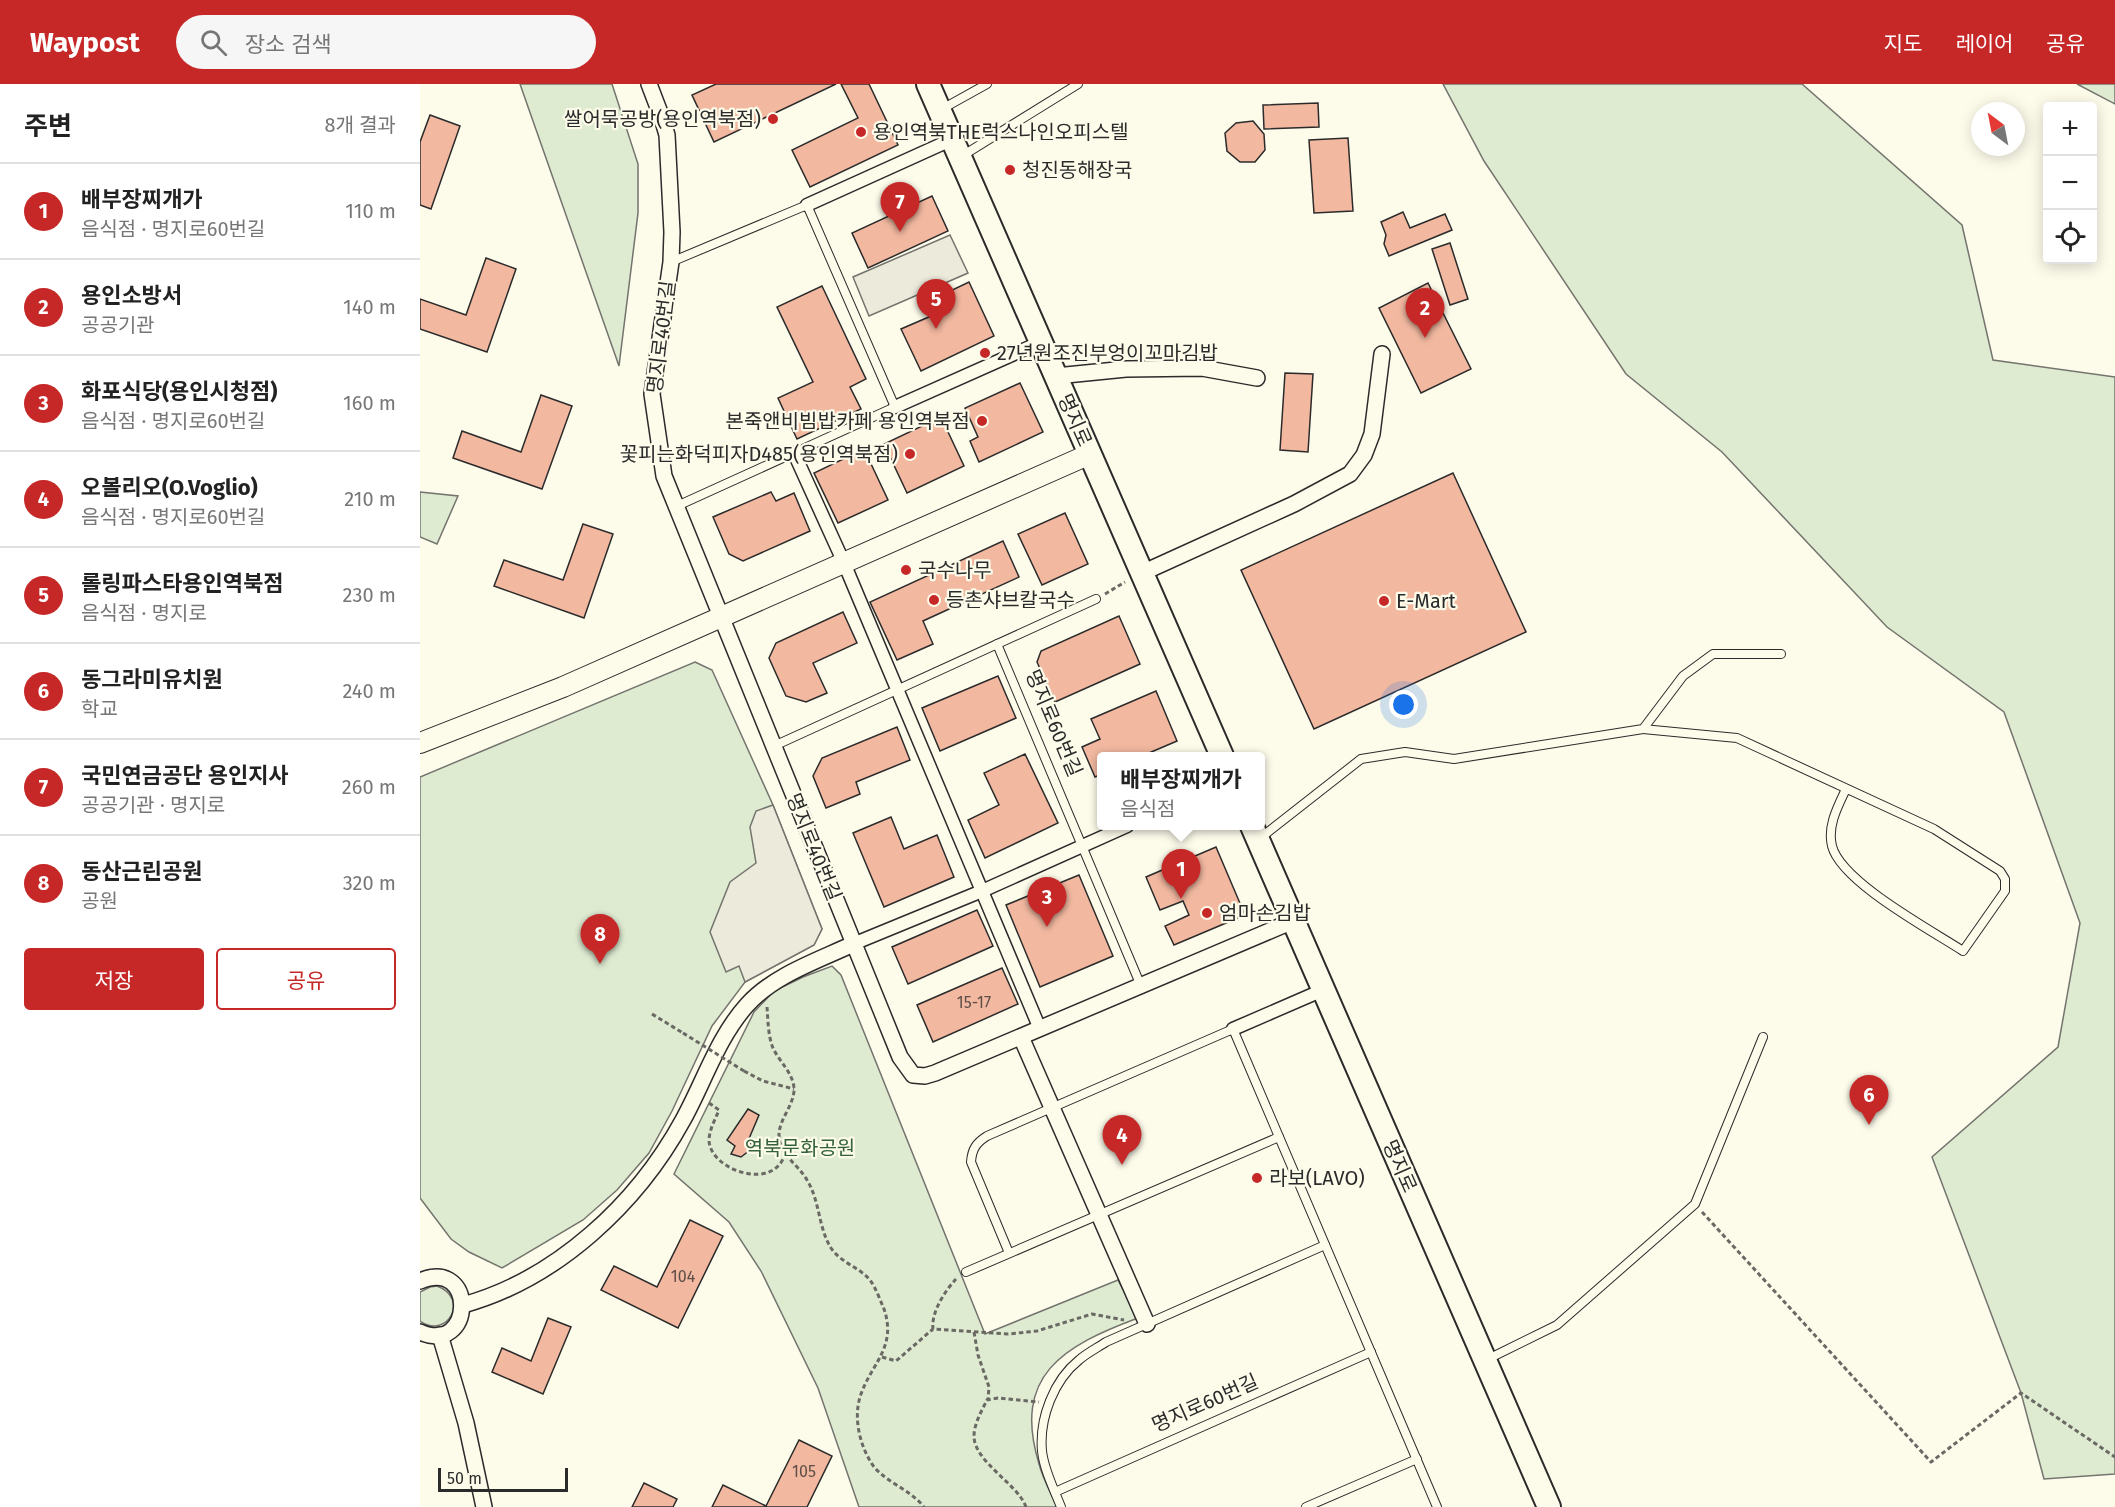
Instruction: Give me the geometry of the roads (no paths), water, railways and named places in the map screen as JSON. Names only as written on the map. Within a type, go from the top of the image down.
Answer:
[{"type":"main road","name":"명지로","points":[[928,84],[1220,752]]},
{"type":"main road","name":"명지로","points":[[1255,833],[1549,1507]]},
{"type":"street","name":"명지로40번길","points":[[649,84],[667,135],[672,232],[671,262],[652,394],[664,476],[900,1057],[913,1075],[925,1076],[1021,1036]]},
{"type":"street","points":[[807,205],[957,148]]},
{"type":"street","points":[[896,407],[1041,342]]},
{"type":"street","points":[[1142,573],[1294,504],[1350,474],[1364,455],[1372,434],[1382,354]]},
{"type":"street","points":[[1056,376],[1126,369],[1202,368],[1257,378]]},
{"type":"street","points":[[794,453],[844,563],[1040,1029]]},
{"type":"street","points":[[420,743],[562,687],[1090,454]]},
{"type":"street","points":[[463,1305],[510,1289],[575,1247],[610,1218],[660,1158],[730,1028],[746,1006],[769,986],[853,944],[982,891],[1117,830]]},
{"type":"street","points":[[1147,1324],[1021,1036],[1293,921]]},
{"type":"street","points":[[1233,1029],[1323,990]]},
{"type":"street","points":[[420,1281],[428,1277],[448,1280],[461,1295],[463,1305],[462,1315],[449,1331],[431,1336],[420,1332]]},
{"type":"street","points":[[440,1335],[466,1423],[484,1507]]},
{"type":"lane","points":[[940,110],[987,84]]},
{"type":"lane","points":[[957,148],[1078,84]]},
{"type":"lane","points":[[671,262],[807,205],[896,407],[676,506]]},
{"type":"lane","points":[[774,746],[1096,600]]},
{"type":"lane","name":"명지로60번길","points":[[998,644],[1141,986]]},
{"type":"lane","points":[[1643,729],[1683,676],[1713,654],[1781,654]]},
{"type":"lane","points":[[1265,826],[1361,759],[1405,752],[1454,759],[1643,729],[1737,738],[1934,829],[2000,871],[2005,879],[2006,891],[1963,951],[1866,888],[1838,860],[1831,844],[1832,823],[1836,808],[1846,789]]},
{"type":"lane","points":[[1009,1253],[971,1162],[972,1152],[977,1143],[987,1136],[1052,1106],[1233,1029],[1437,1507]]},
{"type":"lane","points":[[1484,1360],[1557,1324],[1695,1204],[1763,1037]]},
{"type":"lane","points":[[966,1272],[1279,1137]]},
{"type":"lane","points":[[1061,1507],[1048,1475],[1042,1450],[1043,1425],[1050,1403],[1063,1376],[1079,1359],[1106,1342],[1325,1245]]},
{"type":"lane","name":"명지로60번길","points":[[1055,1492],[1371,1352]]},
{"type":"lane","points":[[1306,1507],[1417,1459]]},
{"type":"place","name":"쌀어묵공방(용인역북점)","points":[[773,119]]},
{"type":"place","name":"용인역북THE럭스나인오피스텔","points":[[861,132]]},
{"type":"place","name":"청진동해장국","points":[[1010,170]]},
{"type":"place","name":"국민연금공단 용인지사","points":[[900,232]]},
{"type":"place","name":"롤링파스타용인역북점","points":[[936,329]]},
{"type":"place","name":"용인소방서","points":[[1425,338]]},
{"type":"place","name":"27년원조진부엉이꼬마김밥","points":[[985,353]]},
{"type":"place","name":"본죽앤비빔밥카페 용인역북점","points":[[982,421]]},
{"type":"place","name":"꽃피는화덕피자D485(용인역북점)","points":[[910,454]]},
{"type":"place","name":"국수나무","points":[[906,570]]},
{"type":"place","name":"등촌샤브칼국수","points":[[934,600]]},
{"type":"place","name":"E-Mart","points":[[1384,601]]},
{"type":"place","name":"배부장찌개가","points":[[1181,899]]},
{"type":"place","name":"엄마손김밥","points":[[1207,913]]},
{"type":"place","name":"화포식당(용인시청점)","points":[[1047,927]]},
{"type":"place","name":"동산근린공원","points":[[600,964]]},
{"type":"place","name":"동그라미유치원","points":[[1869,1125]]},
{"type":"place","name":"오볼리오(O.Voglio)","points":[[1122,1165]]},
{"type":"place","name":"라보(LAVO)","points":[[1257,1178]]},
{"type":"park label","name":"역북문화공원","points":[[800,1148]]}]
